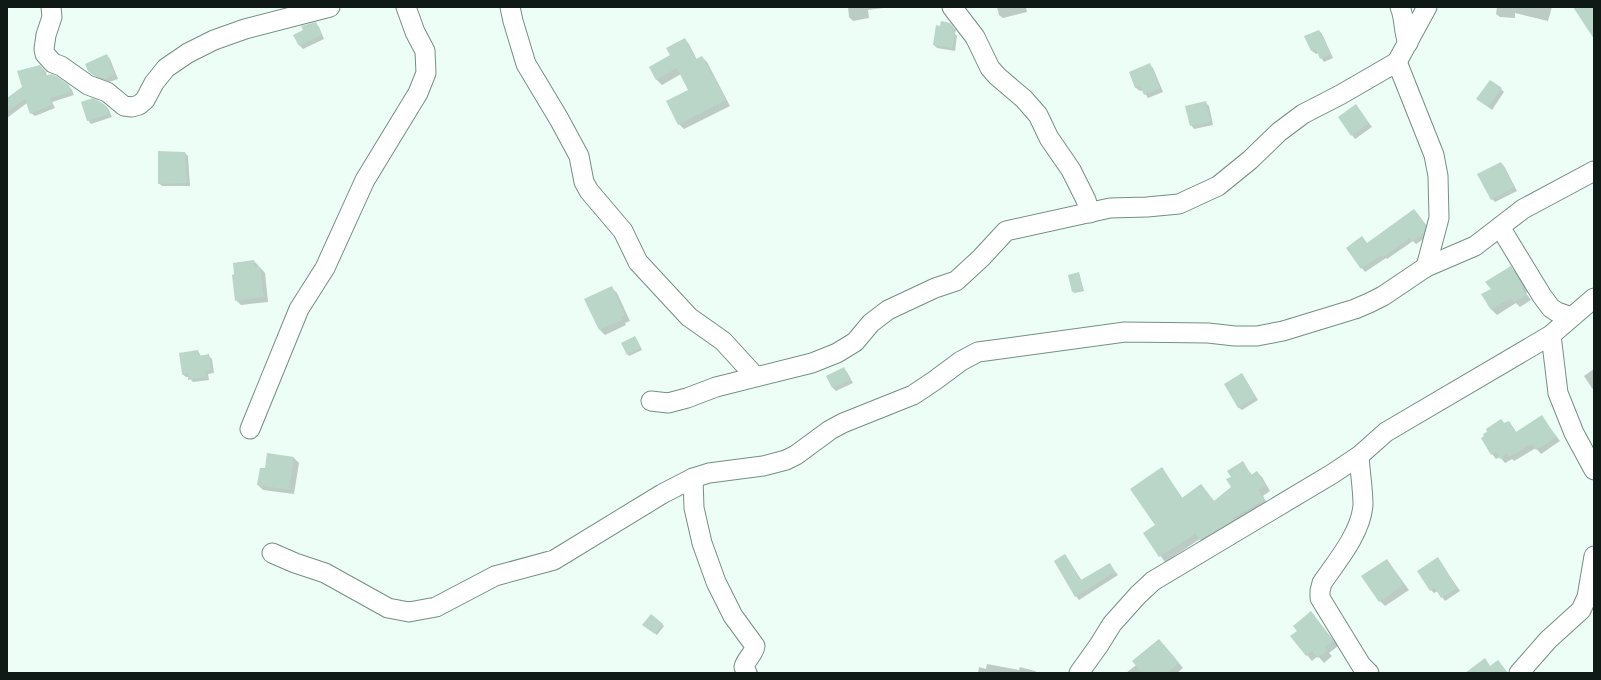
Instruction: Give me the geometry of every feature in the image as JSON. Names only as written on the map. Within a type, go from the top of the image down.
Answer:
[{"type":"street","points":[[51,7],[52,18],[45,42],[45,54],[53,63],[61,66],[88,85],[107,92],[124,106],[132,107],[139,105],[145,100],[154,83],[166,68],[188,53],[214,40],[245,29],[330,7]]},
{"type":"street","points":[[250,429],[299,309],[325,268],[366,180],[418,93],[426,73],[425,51],[415,32],[406,7]]},
{"type":"street","points":[[510,7],[512,20],[526,64],[579,156],[584,182],[589,191],[623,231],[638,262],[689,317],[723,341],[756,376]]},
{"type":"street","points":[[952,7],[975,37],[990,68],[1024,99],[1038,115],[1049,138],[1071,170],[1086,200],[1090,213]]},
{"type":"street","points":[[1400,7],[1403,14],[1404,34],[1408,43]]},
{"type":"street","points":[[651,401],[668,403],[687,398],[716,387],[812,363],[838,353],[855,342],[871,322],[888,310],[935,288],[956,281],[981,258],[1006,231],[1110,208],[1179,204],[1218,186],[1250,160],[1279,132],[1303,114],[1340,96],[1398,62],[1428,7]]},
{"type":"street","points":[[1398,62],[1434,155],[1438,176],[1439,218],[1426,267]]},
{"type":"street","points":[[272,553],[295,563],[325,573],[388,608],[409,612],[436,607],[495,576],[554,560],[662,494],[693,478],[709,473],[762,466],[786,460],[796,455],[830,430],[843,423],[913,395],[961,361],[978,352],[1118,332],[1208,333],[1235,336],[1257,336],[1283,331],[1355,309],[1383,296],[1426,267],[1465,251],[1523,209],[1594,171]]},
{"type":"street","points":[[1500,227],[1546,302],[1557,312],[1571,317]]},
{"type":"street","points":[[1079,673],[1112,624],[1153,581],[1332,474],[1358,456],[1386,432],[1551,335],[1594,298]]},
{"type":"street","points":[[1551,335],[1556,380],[1560,400],[1574,433],[1594,470]]},
{"type":"street","points":[[1358,456],[1363,504],[1358,525],[1354,534],[1322,583],[1320,598],[1361,665],[1369,673]]},
{"type":"street","points":[[693,478],[694,508],[702,543],[716,582],[732,616],[755,646],[755,650],[745,663],[744,667],[747,673]]},
{"type":"street","points":[[1519,673],[1548,640],[1581,610],[1587,597],[1594,556]]},
{"type":"building","points":[[1573,7],[1594,7],[1594,39]]},
{"type":"building","points":[[941,21],[950,23],[953,26],[952,32],[955,32],[952,48],[933,45],[936,25],[940,26]]},
{"type":"building","points":[[316,22],[322,35],[299,46],[293,35],[303,30],[301,26]]},
{"type":"building","points":[[1319,30],[1331,54],[1320,59],[1316,49],[1311,51],[1304,36]]},
{"type":"building","points":[[685,38],[696,59],[702,56],[726,100],[678,125],[666,101],[688,90],[677,68],[656,80],[649,67],[670,55],[666,48]]},
{"type":"building","points":[[107,54],[115,75],[105,79],[93,75],[88,71],[85,64]]},
{"type":"building","points":[[1150,63],[1160,88],[1144,95],[1140,86],[1135,88],[1129,72]]},
{"type":"building","points":[[40,65],[45,76],[51,74],[56,76],[69,85],[71,92],[50,98],[52,105],[30,114],[25,99],[7,112],[7,98],[22,87],[17,71]]},
{"type":"building","points":[[1490,80],[1502,88],[1488,107],[1476,99]]},
{"type":"building","points":[[93,98],[106,106],[109,114],[87,121],[81,102]]},
{"type":"building","points":[[1206,101],[1210,122],[1190,126],[1185,106]]},
{"type":"building","points":[[1356,104],[1369,123],[1351,136],[1338,117]]},
{"type":"building","points":[[158,151],[185,152],[187,183],[158,184]]},
{"type":"building","points":[[1501,162],[1514,187],[1491,200],[1477,174]]},
{"type":"building","points":[[1414,209],[1426,225],[1424,233],[1412,242],[1410,238],[1383,257],[1382,255],[1361,269],[1346,248],[1362,236],[1367,243]]},
{"type":"building","points":[[254,260],[255,267],[260,267],[264,297],[235,301],[232,275],[234,274],[233,263]]},
{"type":"building","points":[[1511,266],[1523,286],[1522,288],[1526,295],[1514,302],[1511,298],[1491,310],[1481,294],[1491,289],[1485,282]]},
{"type":"building","points":[[1079,272],[1083,290],[1072,292],[1068,275]]},
{"type":"building","points":[[612,286],[625,316],[621,317],[622,320],[599,330],[584,299]]},
{"type":"building","points":[[635,336],[641,348],[627,355],[621,343]]},
{"type":"building","points":[[198,350],[199,356],[209,354],[211,370],[205,371],[206,377],[188,380],[188,373],[182,374],[179,353]]},
{"type":"building","points":[[844,367],[850,380],[832,388],[826,376]]},
{"type":"building","points":[[1242,373],[1256,397],[1238,408],[1224,384]]},
{"type":"building","points":[[1542,415],[1556,437],[1536,450],[1532,444],[1509,457],[1507,454],[1500,459],[1496,452],[1491,455],[1481,438],[1484,436],[1483,434],[1487,432],[1486,429],[1501,419],[1504,423],[1509,421],[1516,432]]},
{"type":"building","points":[[267,453],[294,457],[289,490],[257,485],[260,468],[265,468]]},
{"type":"building","points":[[1243,461],[1251,475],[1257,471],[1266,486],[1258,490],[1264,500],[1232,518],[1234,520],[1200,540],[1195,534],[1159,557],[1143,533],[1155,525],[1130,489],[1162,467],[1182,498],[1201,484],[1214,501],[1231,487],[1226,479],[1231,477],[1227,471]]},
{"type":"building","points":[[1065,554],[1081,580],[1110,563],[1115,572],[1075,597],[1054,561]]},
{"type":"building","points":[[1438,557],[1457,588],[1441,598],[1435,588],[1430,591],[1417,571]]},
{"type":"building","points":[[1387,559],[1404,585],[1379,602],[1361,576]]},
{"type":"building","points":[[1311,611],[1333,641],[1325,647],[1327,650],[1318,658],[1312,651],[1306,656],[1290,636],[1297,631],[1293,626]]},
{"type":"building","points":[[651,614],[663,624],[655,634],[642,625]]},
{"type":"building","points":[[1159,639],[1179,663],[1167,673],[1142,673],[1132,661]]},
{"type":"building","points":[[1485,658],[1490,666],[1498,660],[1508,673],[1465,673]]}]
